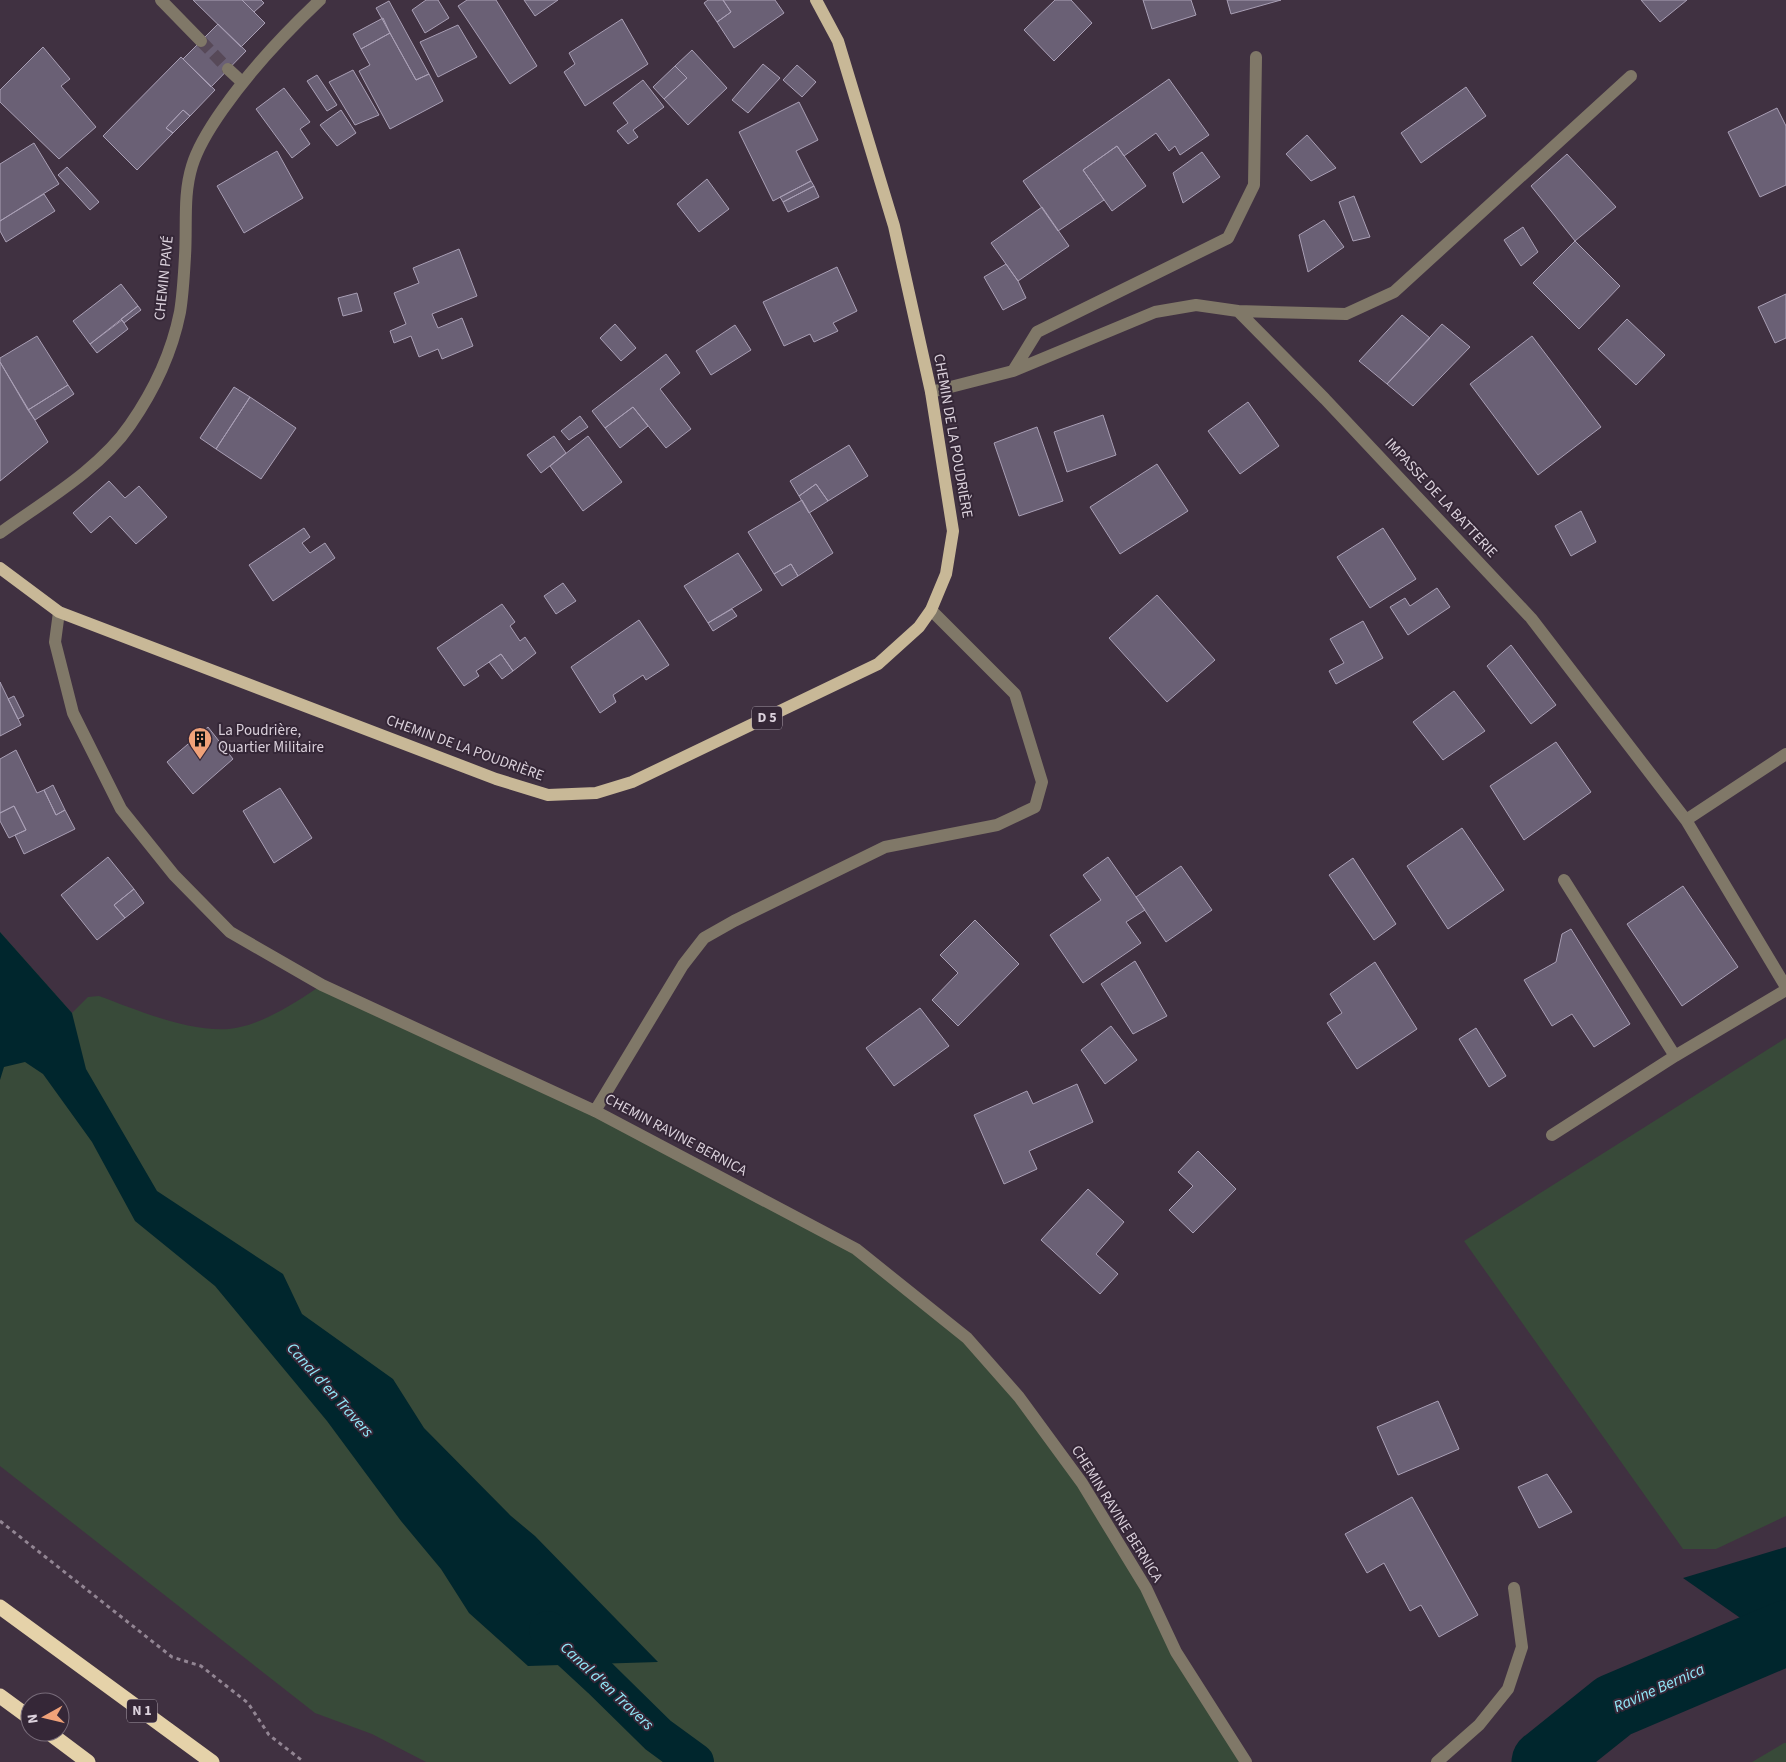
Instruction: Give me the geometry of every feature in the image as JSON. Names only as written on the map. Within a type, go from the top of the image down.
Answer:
[{"type":"highway","points":[[0,1599],[72,1660]]},
{"type":"highway","name":"N 1","points":[[0,1607],[212,1762]]},
{"type":"highway","points":[[0,1696],[20,1711]]},
{"type":"highway","points":[[61,1742],[88,1762]]},
{"type":"main road","name":"CHEMIN DE LA POUDRIÈRE","points":[[0,568],[59,612],[496,779],[548,795],[596,793],[632,782],[878,664],[919,627],[931,610],[946,574],[953,531],[931,392],[894,226],[838,41],[816,0]]},
{"type":"street","points":[[161,0],[201,41]]},
{"type":"street","name":"CHEMIN PAVÉ","points":[[0,533],[97,463],[129,426],[154,386],[170,346],[180,312],[186,255],[186,196],[192,165],[210,128],[242,82],[275,44],[320,0]]},
{"type":"street","points":[[1013,371],[1037,332],[1228,238],[1254,185],[1256,57]]},
{"type":"street","points":[[228,69],[242,82]]},
{"type":"street","points":[[931,392],[1013,371],[1155,312],[1196,305],[1238,311],[1346,314],[1394,292],[1631,76]]},
{"type":"street","name":"IMPASSE DE LA BATTERIE","points":[[1238,311],[1325,399],[1531,618],[1686,820],[1786,988]]},
{"type":"street","points":[[595,1111],[683,965],[704,938],[734,921],[885,847],[996,825],[1034,807],[1042,782],[1015,694],[931,610]]},
{"type":"street","name":"CHEMIN RAVINE BERNICA","points":[[59,612],[55,642],[73,713],[121,809],[174,875],[230,932],[322,985],[595,1111],[856,1249],[966,1338],[1019,1397],[1082,1483],[1146,1588],[1176,1652],[1246,1762]]},
{"type":"street","points":[[1686,820],[1786,754]]},
{"type":"street","points":[[1564,880],[1675,1056]]},
{"type":"street","points":[[1552,1135],[1786,988]]},
{"type":"street","points":[[1437,1762],[1478,1725],[1508,1689],[1522,1647],[1514,1588]]},
{"type":"path","points":[[0,1521],[172,1657],[201,1666],[248,1703],[269,1735],[304,1762]]},
{"type":"shaded area","points":[[0,932],[72,1013],[88,997],[99,996],[180,1024],[213,1029],[229,1029],[241,1027],[266,1018],[290,1006],[322,985],[595,1111],[856,1249],[967,1338],[1082,1483],[1246,1762],[426,1762],[372,1734],[315,1713],[0,1466]]},
{"type":"shaded area","points":[[1786,1038],[1786,1516],[1716,1549],[1683,1549],[1464,1241]]},
{"type":"shaded area","points":[[1786,1743],[1786,1762],[1752,1762]]},
{"type":"water","points":[[0,932],[72,1013],[86,1069],[157,1191],[283,1274],[302,1314],[393,1379],[424,1428],[511,1516],[535,1536],[658,1662],[528,1666],[469,1613],[441,1569],[401,1521],[327,1421],[215,1286],[135,1221],[92,1142],[43,1074],[25,1062],[4,1067],[0,1080]]},
{"type":"water","points":[[1786,1547],[1786,1650],[1683,1578]]},
{"type":"building","points":[[193,0],[242,0],[265,23],[241,47]]},
{"type":"building","points":[[242,0],[261,0],[264,3],[254,12]]},
{"type":"building","points":[[426,0],[438,0],[449,18],[425,33],[412,10]]},
{"type":"building","points":[[467,0],[496,0],[537,66],[510,84],[458,6]]},
{"type":"building","points":[[524,0],[558,0],[535,16]]},
{"type":"building","points":[[708,0],[723,0],[731,12],[717,22],[704,3]]},
{"type":"building","points":[[723,0],[775,0],[784,13],[734,48],[717,22],[731,12]]},
{"type":"building","points":[[1055,0],[1071,0],[1092,23],[1054,61],[1024,30]]},
{"type":"building","points":[[1143,0],[1191,0],[1196,15],[1152,29]]},
{"type":"building","points":[[1227,0],[1281,0],[1231,14]]},
{"type":"building","points":[[1641,0],[1687,0],[1660,22]]},
{"type":"building","points":[[389,1],[429,74],[416,80],[376,8]]},
{"type":"building","points":[[383,18],[390,33],[361,49],[353,34]]},
{"type":"building","points":[[622,19],[648,64],[585,106],[564,72],[575,64],[569,53]]},
{"type":"building","points":[[218,24],[246,51],[211,87],[183,59]]},
{"type":"building","points":[[458,25],[477,57],[438,77],[420,42]]},
{"type":"building","points":[[390,33],[416,80],[429,74],[443,101],[390,129],[359,71],[370,65],[361,49]]},
{"type":"building","points":[[43,47],[70,79],[61,86],[96,127],[59,159],[0,102],[0,90]]},
{"type":"building","points":[[692,50],[727,88],[688,125],[664,99],[687,78],[675,66]]},
{"type":"building","points":[[181,57],[215,90],[190,116],[183,110],[166,128],[173,133],[137,170],[103,136]]},
{"type":"building","points":[[763,64],[780,78],[748,113],[732,100]]},
{"type":"building","points":[[797,65],[816,82],[802,97],[783,80]]},
{"type":"building","points":[[675,66],[687,78],[664,99],[653,87]]},
{"type":"building","points":[[353,70],[379,115],[355,125],[329,82]]},
{"type":"building","points":[[317,75],[337,105],[327,111],[307,81]]},
{"type":"building","points":[[1169,79],[1209,135],[1180,155],[1175,146],[1169,151],[1156,133],[1124,156],[1117,146],[1083,170],[1104,200],[1058,231],[1023,181]]},
{"type":"building","points":[[643,80],[664,107],[633,130],[638,137],[628,144],[617,131],[628,123],[613,103]]},
{"type":"building","points":[[1466,87],[1486,116],[1421,163],[1401,133]]},
{"type":"building","points":[[284,88],[310,122],[300,129],[310,144],[292,158],[256,109]]},
{"type":"building","points":[[799,102],[818,140],[796,151],[811,181],[773,201],[739,132]]},
{"type":"building","points":[[1777,108],[1786,126],[1786,185],[1760,197],[1728,132]]},
{"type":"building","points":[[183,110],[190,116],[173,133],[166,128]]},
{"type":"building","points":[[341,110],[356,133],[337,146],[320,125]]},
{"type":"building","points":[[1307,135],[1336,168],[1311,181],[1286,154]]},
{"type":"building","points":[[34,143],[59,184],[0,221],[0,164]]},
{"type":"building","points":[[1117,146],[1146,186],[1112,211],[1083,170]]},
{"type":"building","points":[[277,151],[303,198],[244,233],[217,186]]},
{"type":"building","points":[[1202,152],[1220,177],[1183,203],[1173,173]]},
{"type":"building","points":[[1567,154],[1616,207],[1575,241],[1531,186]]},
{"type":"building","points":[[67,167],[99,202],[90,210],[58,175]]},
{"type":"building","points":[[707,179],[729,209],[699,232],[677,204]]},
{"type":"building","points":[[811,181],[814,186],[783,202],[780,197]]},
{"type":"building","points":[[814,186],[819,197],[788,212],[783,202]]},
{"type":"building","points":[[44,194],[55,211],[6,242],[0,231],[0,221]]},
{"type":"building","points":[[1354,196],[1370,237],[1353,241],[1339,202]]},
{"type":"building","points":[[1042,207],[1069,246],[1018,281],[991,243]]},
{"type":"building","points":[[1324,220],[1344,247],[1308,272],[1299,235]]},
{"type":"building","points":[[1523,227],[1538,252],[1521,266],[1504,240]]},
{"type":"building","points":[[1575,241],[1620,286],[1579,329],[1533,283]]},
{"type":"building","points":[[459,249],[477,296],[432,314],[438,328],[462,318],[473,346],[442,359],[438,349],[419,357],[411,336],[394,343],[390,331],[406,324],[394,293],[419,283],[413,268]]},
{"type":"building","points":[[1006,264],[1018,281],[1026,298],[1003,310],[984,277]]},
{"type":"building","points":[[837,267],[857,311],[833,323],[838,331],[814,342],[810,334],[784,346],[763,302]]},
{"type":"building","points":[[121,284],[138,306],[90,344],[73,321]]},
{"type":"building","points":[[357,293],[362,311],[343,316],[338,298]]},
{"type":"building","points":[[1786,294],[1786,338],[1775,343],[1758,307]]},
{"type":"building","points":[[138,306],[141,310],[124,323],[121,319]]},
{"type":"building","points":[[1402,315],[1430,338],[1387,384],[1359,361]]},
{"type":"building","points":[[1627,319],[1665,355],[1636,385],[1598,349]]},
{"type":"building","points":[[122,320],[128,329],[97,353],[90,344]]},
{"type":"building","points":[[615,324],[636,348],[621,361],[600,338]]},
{"type":"building","points":[[1442,324],[1470,347],[1413,406],[1387,384]]},
{"type":"building","points":[[735,325],[751,350],[711,375],[696,351]]},
{"type":"building","points":[[37,336],[68,385],[28,410],[0,362],[0,358]]},
{"type":"building","points":[[1532,336],[1601,427],[1538,475],[1470,384]]},
{"type":"building","points":[[666,354],[680,373],[660,389],[691,429],[666,448],[633,407],[605,428],[592,411]]},
{"type":"building","points":[[0,362],[48,442],[0,481]]},
{"type":"building","points":[[68,385],[74,394],[35,420],[28,410]]},
{"type":"building","points":[[234,387],[250,397],[216,449],[200,438]]},
{"type":"building","points":[[250,397],[296,428],[261,479],[216,449]]},
{"type":"building","points":[[1248,402],[1279,446],[1240,474],[1208,431]]},
{"type":"building","points":[[633,407],[648,426],[620,448],[605,428]]},
{"type":"building","points":[[1103,415],[1116,455],[1067,472],[1054,432]]},
{"type":"building","points":[[580,416],[588,427],[569,440],[561,431]]},
{"type":"building","points":[[1037,427],[1063,501],[1019,516],[994,443]]},
{"type":"building","points":[[554,436],[566,453],[541,473],[527,455]]},
{"type":"building","points":[[588,436],[622,482],[583,511],[550,466]]},
{"type":"building","points":[[849,445],[868,476],[828,501],[816,484],[799,496],[790,481]]},
{"type":"building","points":[[1157,464],[1188,511],[1120,554],[1090,507]]},
{"type":"building","points":[[109,481],[125,498],[139,486],[167,517],[136,544],[110,516],[91,533],[73,513]]},
{"type":"building","points":[[816,484],[828,501],[809,513],[799,496]]},
{"type":"building","points":[[802,500],[833,553],[798,576],[791,564],[774,574],[748,532]]},
{"type":"building","points":[[1581,511],[1596,542],[1571,556],[1555,526]]},
{"type":"building","points":[[304,528],[310,537],[302,543],[310,553],[325,543],[335,558],[273,601],[249,565]]},
{"type":"building","points":[[1383,528],[1416,579],[1370,608],[1337,557]]},
{"type":"building","points":[[738,553],[762,590],[708,623],[684,586]]},
{"type":"building","points":[[791,564],[798,576],[782,586],[774,574]]},
{"type":"building","points":[[563,583],[576,601],[556,614],[544,596]]},
{"type":"building","points":[[1437,588],[1450,607],[1408,635],[1390,607],[1405,598],[1410,606]]},
{"type":"building","points":[[1157,595],[1215,660],[1167,702],[1109,638]]},
{"type":"building","points":[[502,604],[515,622],[510,626],[520,641],[525,637],[536,653],[513,671],[501,654],[476,671],[479,676],[464,686],[437,648]]},
{"type":"building","points":[[732,609],[737,616],[713,631],[708,623]]},
{"type":"building","points":[[639,620],[669,665],[646,680],[643,675],[613,695],[616,702],[600,713],[571,667]]},
{"type":"building","points":[[1363,621],[1383,658],[1336,684],[1329,671],[1344,663],[1330,639]]},
{"type":"building","points":[[1511,645],[1556,705],[1531,724],[1487,666]]},
{"type":"building","points":[[501,654],[513,671],[502,679],[489,662]]},
{"type":"building","points":[[0,682],[21,725],[0,736]]},
{"type":"building","points":[[1454,691],[1485,731],[1443,760],[1413,722]]},
{"type":"building","points":[[14,696],[24,716],[18,719],[8,699]]},
{"type":"building","name":"La Poudrière, Quartier Militaire","points":[[208,727],[233,759],[193,794],[167,762]]},
{"type":"building","points":[[1556,742],[1591,792],[1524,840],[1490,786]]},
{"type":"building","points":[[16,750],[37,793],[44,790],[56,815],[65,810],[75,829],[24,854],[15,835],[26,830],[14,806],[0,813],[0,759]]},
{"type":"building","points":[[53,785],[65,810],[56,815],[44,790]]},
{"type":"building","points":[[280,788],[312,838],[274,863],[243,811]]},
{"type":"building","points":[[14,806],[26,830],[9,838],[0,821],[0,813]]},
{"type":"building","points":[[1462,828],[1504,890],[1448,929],[1407,866]]},
{"type":"building","points":[[108,857],[134,889],[114,905],[125,918],[97,940],[61,895]]},
{"type":"building","points":[[1108,857],[1145,910],[1126,922],[1141,943],[1083,983],[1050,935],[1101,900],[1083,875]]},
{"type":"building","points":[[1353,858],[1396,924],[1374,940],[1329,875]]},
{"type":"building","points":[[1181,866],[1212,910],[1166,942],[1136,897]]},
{"type":"building","points":[[1683,886],[1738,967],[1682,1006],[1627,924]]},
{"type":"building","points":[[134,889],[144,903],[125,918],[114,905]]},
{"type":"building","points":[[975,920],[1019,964],[958,1026],[932,1000],[958,973],[940,955]]},
{"type":"building","points":[[1571,929],[1630,1024],[1594,1047],[1572,1014],[1552,1026],[1524,980],[1556,962],[1562,934]]},
{"type":"building","points":[[1135,961],[1167,1016],[1133,1034],[1101,984]]},
{"type":"building","points":[[1375,962],[1417,1029],[1357,1069],[1327,1023],[1342,1013],[1330,994]]},
{"type":"building","points":[[920,1008],[949,1046],[894,1086],[866,1048]]},
{"type":"building","points":[[1111,1026],[1137,1060],[1105,1084],[1081,1050]]},
{"type":"building","points":[[1476,1028],[1506,1076],[1489,1087],[1459,1039]]},
{"type":"building","points":[[1077,1084],[1093,1122],[1029,1151],[1037,1169],[1004,1184],[974,1115],[1027,1091],[1033,1104]]},
{"type":"building","points":[[1198,1151],[1236,1189],[1193,1233],[1169,1210],[1193,1186],[1178,1172]]},
{"type":"building","points":[[1088,1189],[1124,1222],[1096,1254],[1118,1274],[1100,1294],[1041,1240]]},
{"type":"building","points":[[1438,1401],[1459,1449],[1398,1475],[1377,1427]]},
{"type":"building","points":[[1547,1474],[1572,1512],[1539,1528],[1518,1487]]},
{"type":"building","points":[[1412,1497],[1478,1615],[1439,1637],[1421,1605],[1410,1611],[1384,1563],[1367,1573],[1345,1534]]},
{"type":"waterway","name":"Canal d'en Travers","points":[[548,1630],[658,1735],[695,1762]]},
{"type":"waterway","name":"Ravine Bernica","points":[[1544,1762],[1614,1706],[1786,1633]]},
{"type":"tunnel","points":[[201,41],[228,69]]},
{"type":"place","name":"La Poudrière, Quartier Militaire","points":[[200,760]]}]
